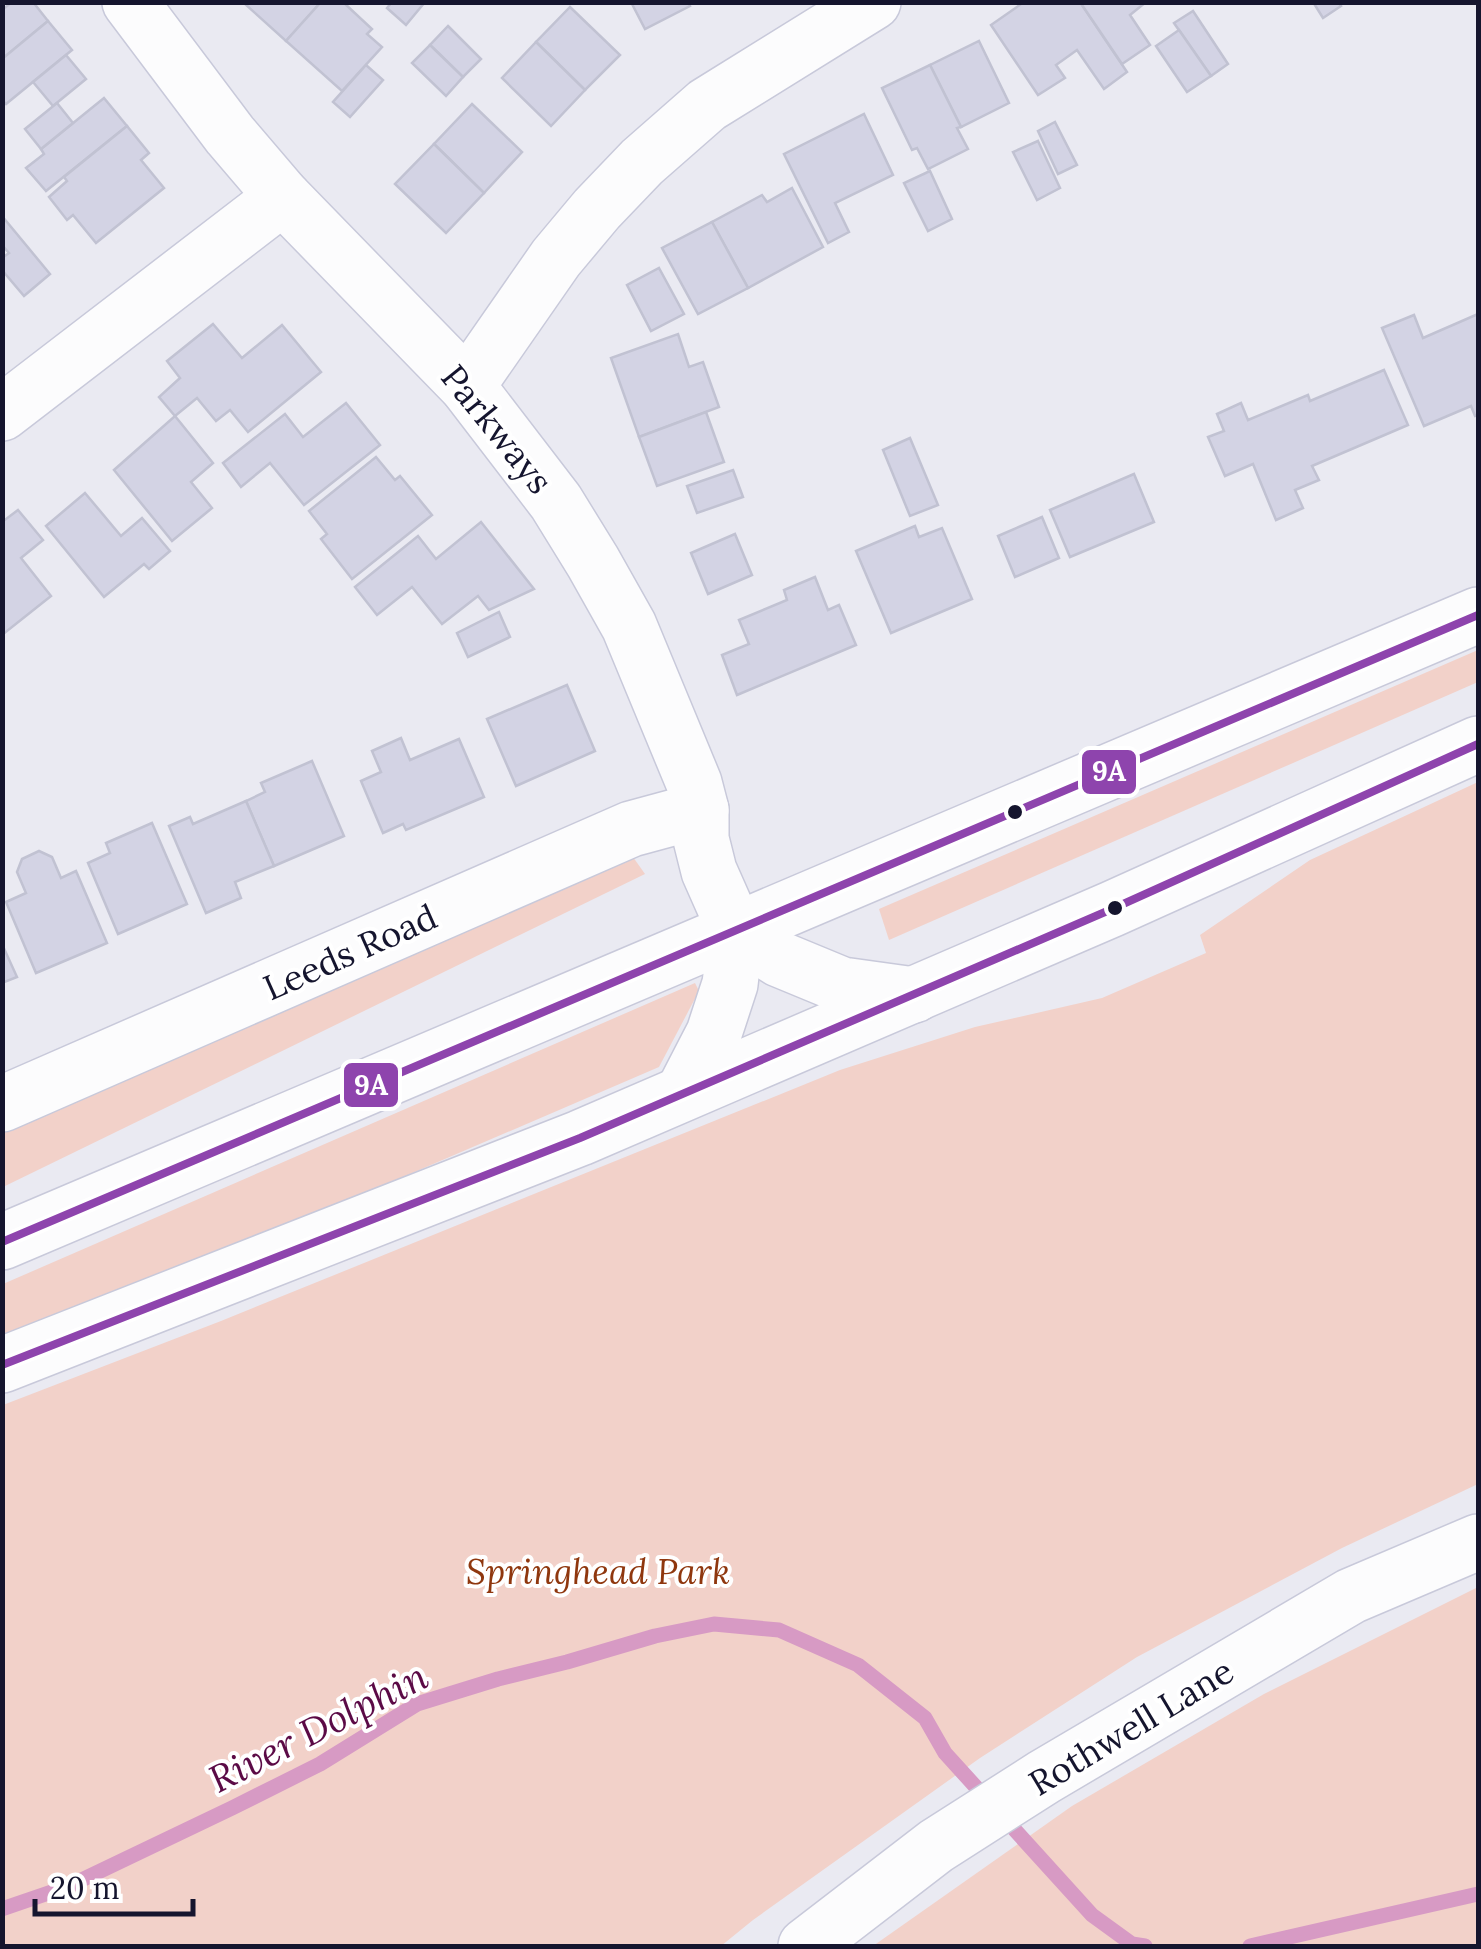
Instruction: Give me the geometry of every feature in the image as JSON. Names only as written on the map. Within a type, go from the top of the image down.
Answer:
[{"type":"main road","name":"Parkways","points":[[130,2],[230,136],[283,198],[467,386],[556,502],[630,626],[694,782],[701,839],[736,932]]},
{"type":"main road","points":[[467,386],[556,258],[642,162],[707,106],[873,2]]},
{"type":"main road","points":[[2,413],[283,198]]},
{"type":"main road","points":[[2,1242],[1478,616]]},
{"type":"main road","points":[[2,1364],[580,1138],[1112,909],[1478,744]]},
{"type":"main road","name":"Leeds Road","points":[[2,1104],[631,829],[700,810]]},
{"type":"main road","points":[[736,932],[779,960],[842,985],[914,995]]},
{"type":"main road","points":[[683,1093],[714,1034],[730,984],[736,932]]},
{"type":"main road","name":"Rothwell Lane","points":[[806,1946],[936,1846],[1044,1777],[1351,1596],[1478,1542]]},
{"type":"green space","points":[[1478,650],[1478,682],[889,940],[879,909]]},
{"type":"green space","name":"Springhead Park","points":[[1478,782],[1478,1484],[1342,1548],[1137,1657],[980,1758],[721,1946],[3,1946],[3,1405],[221,1321],[840,1070],[975,1027],[1102,998],[1206,953],[1200,935],[1310,860]]},
{"type":"green space","points":[[633,857],[645,874],[3,1187],[3,1123]]},
{"type":"green space","points":[[695,983],[699,991],[659,1067],[396,1180],[3,1338],[3,1284]]},
{"type":"green space","points":[[1478,1587],[1478,1946],[873,1946],[1072,1806],[1264,1694]]},
{"type":"building","points":[[12,2],[33,2],[48,21],[2,59],[2,10]]},
{"type":"building","points":[[246,2],[321,2],[286,41]]},
{"type":"building","points":[[321,2],[343,2],[372,29],[367,34],[382,47],[342,91],[286,41]]},
{"type":"building","points":[[392,2],[425,2],[406,25],[387,8]]},
{"type":"building","points":[[631,2],[688,2],[690,6],[645,29]]},
{"type":"building","points":[[1024,2],[1080,2],[1127,72],[1104,89],[1077,50],[1056,65],[1065,78],[1038,95],[991,25]]},
{"type":"building","points":[[1080,2],[1146,2],[1130,15],[1150,45],[1122,64]]},
{"type":"building","points":[[1313,2],[1338,2],[1341,6],[1323,18]]},
{"type":"building","points":[[570,7],[620,55],[585,90],[536,42]]},
{"type":"building","points":[[1193,11],[1228,64],[1211,76],[1174,23]]},
{"type":"building","points":[[48,21],[72,50],[6,104],[2,100],[2,59]]},
{"type":"building","points":[[448,26],[481,59],[463,77],[430,45]]},
{"type":"building","points":[[1179,30],[1211,76],[1187,92],[1156,46]]},
{"type":"building","points":[[979,41],[1009,103],[961,127],[930,65]]},
{"type":"building","points":[[536,42],[585,90],[551,126],[502,78]]},
{"type":"building","points":[[430,45],[463,77],[446,96],[412,63]]},
{"type":"building","points":[[66,55],[86,79],[53,106],[33,82]]},
{"type":"building","points":[[366,65],[383,80],[350,117],[333,102]]},
{"type":"building","points":[[930,65],[968,149],[928,169],[917,148],[912,150],[882,88]]},
{"type":"building","points":[[104,98],[127,126],[46,191],[26,168],[44,154],[41,149]]},
{"type":"building","points":[[57,103],[73,123],[41,149],[25,129]]},
{"type":"building","points":[[472,104],[522,152],[484,193],[434,144]]},
{"type":"building","points":[[864,114],[893,175],[835,203],[849,232],[828,243],[784,154]]},
{"type":"building","points":[[1055,122],[1077,165],[1058,174],[1038,131]]},
{"type":"building","points":[[127,126],[149,153],[141,160],[164,188],[96,243],[73,215],[67,220],[49,197],[67,181],[64,177]]},
{"type":"building","points":[[1038,141],[1060,188],[1037,200],[1013,152]]},
{"type":"building","points":[[434,144],[484,193],[446,233],[395,184]]},
{"type":"building","points":[[930,171],[952,219],[928,231],[904,183]]},
{"type":"building","points":[[792,188],[823,247],[748,288],[712,222],[762,195],[767,202]]},
{"type":"building","points":[[2,216],[50,274],[24,296],[2,270],[2,258],[9,253],[2,245]]},
{"type":"building","points":[[712,222],[748,288],[698,314],[662,248]]},
{"type":"building","points":[[659,268],[684,314],[651,331],[627,285]]},
{"type":"building","points":[[1478,314],[1478,415],[1471,406],[1424,426],[1382,328],[1414,315],[1423,338]]},
{"type":"building","points":[[213,324],[242,358],[282,325],[321,372],[248,432],[230,410],[216,421],[197,398],[175,416],[159,397],[180,378],[167,361]]},
{"type":"building","points":[[678,334],[689,367],[703,362],[719,407],[639,437],[611,358]]},
{"type":"building","points":[[1384,370],[1408,425],[1312,466],[1319,480],[1295,490],[1303,508],[1276,520],[1253,464],[1225,476],[1208,437],[1224,431],[1217,414],[1241,403],[1248,420],[1308,395],[1310,401]]},
{"type":"building","points":[[346,403],[380,445],[304,505],[270,463],[241,487],[223,463],[285,414],[303,437]]},
{"type":"building","points":[[706,412],[724,462],[657,486],[639,437]]},
{"type":"building","points":[[175,416],[213,463],[191,482],[212,508],[172,541],[114,470]]},
{"type":"building","points":[[910,438],[938,505],[910,516],[883,450]]},
{"type":"building","points":[[376,457],[395,480],[400,476],[432,515],[352,579],[321,539],[327,534],[309,511]]},
{"type":"building","points":[[733,470],[743,497],[697,513],[687,486]]},
{"type":"building","points":[[1134,474],[1154,522],[1070,557],[1050,510]]},
{"type":"building","points":[[85,493],[121,536],[142,518],[170,551],[149,569],[144,564],[104,597],[46,526]]},
{"type":"building","points":[[18,510],[43,540],[21,558],[51,596],[2,635],[2,522]]},
{"type":"building","points":[[1042,517],[1059,558],[1015,577],[998,536]]},
{"type":"building","points":[[481,522],[534,589],[489,610],[478,596],[442,624],[412,587],[377,615],[355,587],[418,536],[436,559]]},
{"type":"building","points":[[915,526],[919,537],[942,528],[972,599],[891,633],[856,551]]},
{"type":"building","points":[[735,534],[752,575],[708,594],[691,553]]},
{"type":"building","points":[[815,577],[828,610],[839,605],[856,645],[737,695],[722,655],[749,644],[739,620],[787,600],[784,590]]},
{"type":"building","points":[[499,612],[510,637],[468,657],[457,633]]},
{"type":"building","points":[[567,685],[595,751],[516,786],[487,719]]},
{"type":"building","points":[[401,738],[410,760],[459,739],[484,797],[406,830],[403,824],[383,833],[361,781],[381,772],[372,751]]},
{"type":"building","points":[[312,761],[344,836],[274,866],[246,801],[265,792],[261,783]]},
{"type":"building","points":[[246,801],[274,866],[235,882],[241,898],[206,913],[169,826],[190,817],[193,824]]},
{"type":"building","points":[[152,823],[187,904],[118,934],[88,863],[110,853],[106,843]]},
{"type":"building","points":[[39,851],[52,857],[61,878],[76,871],[107,943],[36,973],[6,902],[26,893],[17,872],[22,859]]},
{"type":"building","points":[[2,944],[17,977],[2,983]]},
{"type":"waterway","name":"River Dolphin","points":[[2,1909],[69,1886],[232,1808],[320,1764],[417,1704],[655,1636],[714,1624],[779,1630],[858,1665],[925,1718],[945,1753],[1092,1915],[1132,1944],[1145,1946]]},
{"type":"waterway","name":"River Dolphin","points":[[1250,1946],[1478,1894]]},
{"type":"transit line","name":"9A","points":[[2,1242],[1478,615]]},
{"type":"transit line","name":"9A","points":[[2,1365],[580,1138],[1112,909],[1478,744]]}]
